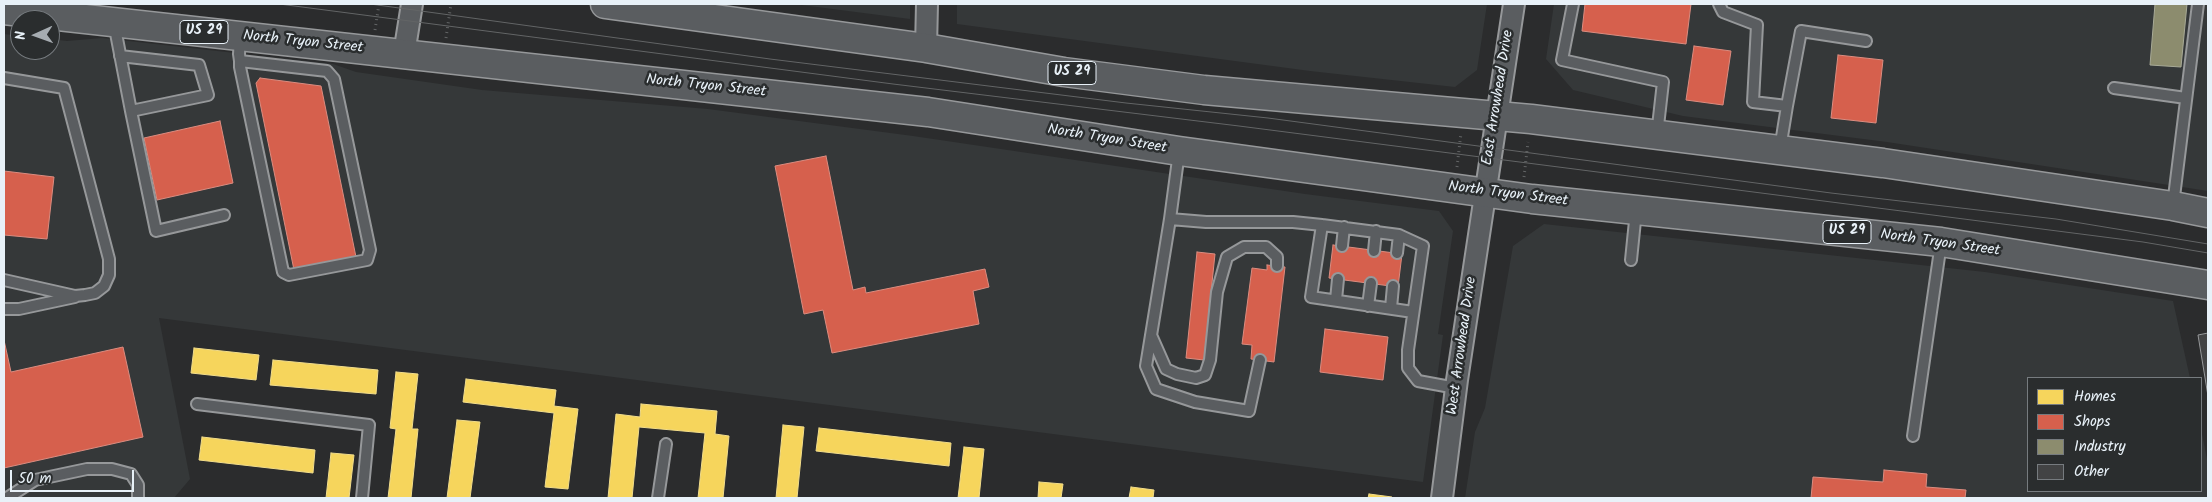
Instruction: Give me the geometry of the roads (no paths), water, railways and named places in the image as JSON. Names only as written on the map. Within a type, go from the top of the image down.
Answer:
[{"type":"main road","name":"US 29","points":[[605,4],[926,48],[1064,72],[1204,90],[1496,115],[1780,150],[1931,170],[2173,206],[2208,213]]},
{"type":"main road","name":"North Tryon Street","points":[[4,10],[114,22],[240,48],[404,54],[928,112],[1179,151],[1484,193],[1941,242],[2208,285]]},
{"type":"street","points":[[404,54],[412,4]]},
{"type":"street","points":[[926,48],[927,4]]},
{"type":"street","name":"East Arrowhead Drive","points":[[1484,193],[1514,4]]},
{"type":"street","name":"West Arrowhead Drive","points":[[1442,498],[1484,193]]},
{"type":"lane","points":[[1573,4],[1562,60],[1663,82],[1657,135]]},
{"type":"lane","points":[[1719,4],[1723,12],[1757,25],[1753,102],[1787,106]]},
{"type":"lane","points":[[2173,206],[2198,4]]},
{"type":"lane","points":[[114,22],[156,231],[224,215]]},
{"type":"lane","points":[[1780,150],[1801,31],[1866,41]]},
{"type":"lane","points":[[240,48],[327,71],[334,79],[370,250],[367,260],[289,275],[283,272],[240,48]]},
{"type":"lane","points":[[120,56],[199,65],[208,95],[131,111]]},
{"type":"lane","points":[[4,78],[64,88],[109,259],[109,275],[104,286],[95,293],[19,309],[4,309]]},
{"type":"lane","points":[[2114,88],[2186,98]]},
{"type":"lane","points":[[1179,151],[1146,366],[1156,389],[1195,402],[1250,411],[1260,360]]},
{"type":"lane","points":[[1631,260],[1636,209]]},
{"type":"lane","points":[[1170,219],[1206,222],[1322,224],[1399,235],[1423,246],[1408,350],[1408,368],[1418,381],[1456,388]]},
{"type":"lane","points":[[1322,224],[1311,297],[1414,312]]},
{"type":"lane","points":[[1342,246],[1344,227]]},
{"type":"lane","points":[[1374,251],[1376,231]]},
{"type":"lane","points":[[1397,253],[1399,235]]},
{"type":"lane","points":[[1913,436],[1941,242]]},
{"type":"lane","points":[[1151,335],[1166,369],[1196,378],[1205,375],[1210,360],[1217,292],[1227,257],[1244,247],[1266,247],[1276,256],[1277,266]]},
{"type":"lane","points":[[1336,300],[1338,279]]},
{"type":"lane","points":[[4,280],[76,296],[85,295]]},
{"type":"lane","points":[[1368,306],[1371,283]]},
{"type":"lane","points":[[1390,308],[1392,286]]},
{"type":"lane","points":[[197,404],[369,425],[362,498]]},
{"type":"lane","points":[[658,498],[666,444]]},
{"type":"lane","points":[[6,498],[35,480],[87,470],[112,469],[131,474],[138,485],[138,498]]},
{"type":"tram line","points":[[279,4],[893,84],[1239,126],[2143,242],[2208,253]]},
{"type":"tram line","points":[[370,4],[770,59],[1126,103],[1268,118],[1831,193],[2056,219],[2208,244]]}]
